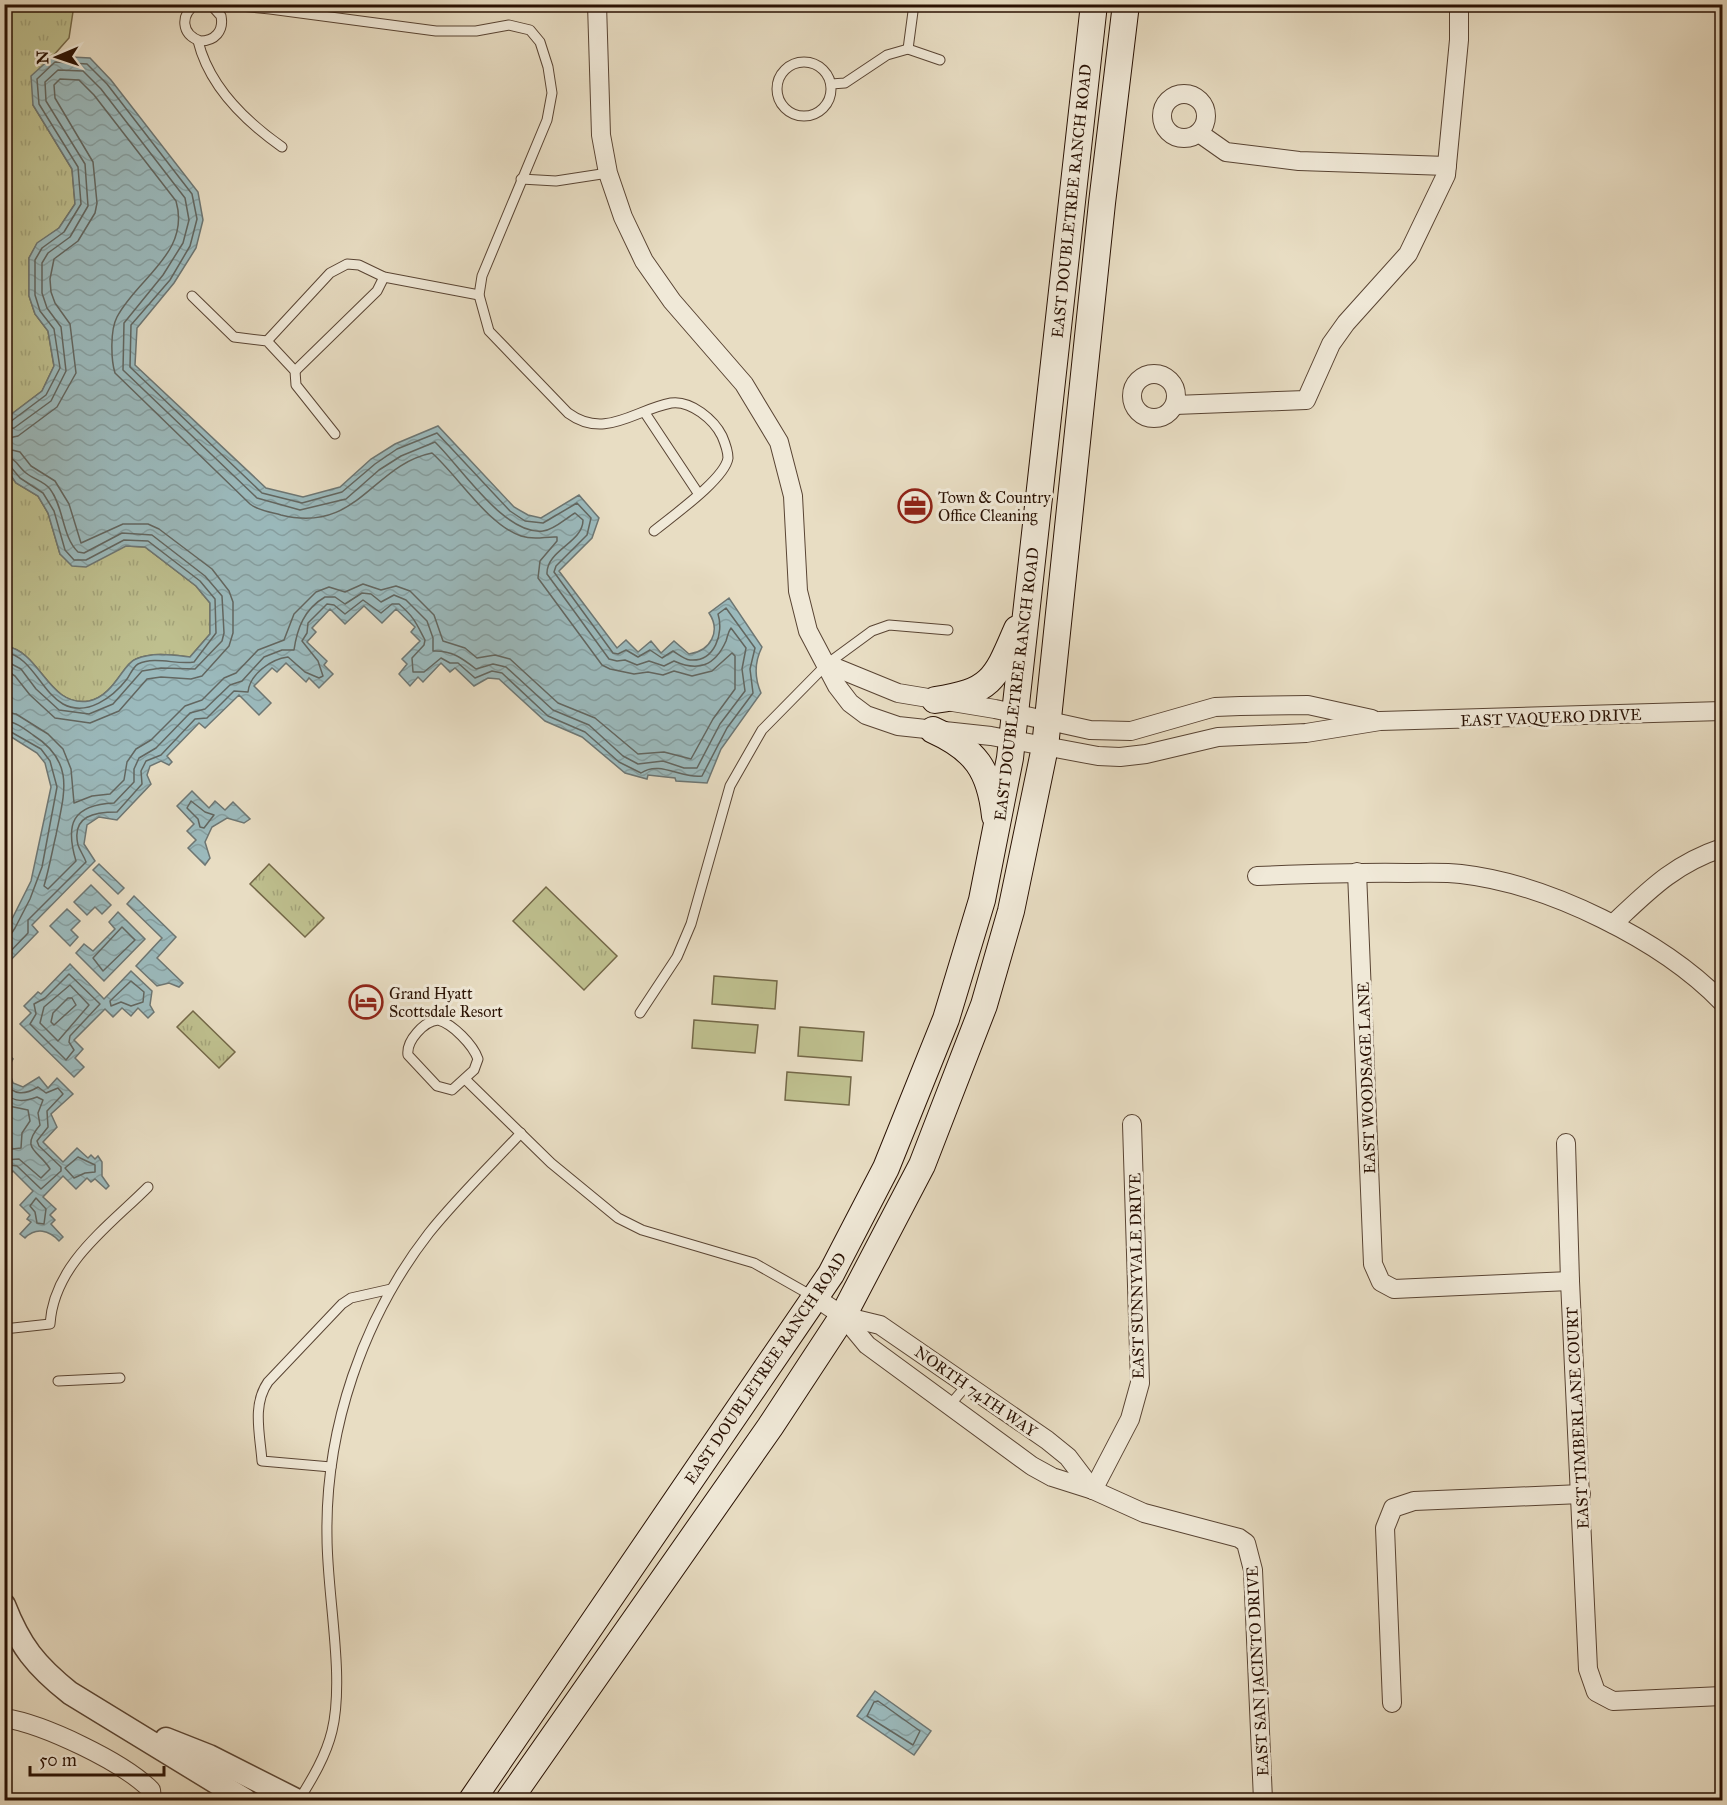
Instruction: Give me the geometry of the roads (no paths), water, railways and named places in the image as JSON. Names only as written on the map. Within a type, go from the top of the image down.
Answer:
[{"type":"main road","name":"EAST DOUBLETREE RANCH ROAD","points":[[509,1800],[770,1426],[843,1316],[922,1165],[970,1046],[1011,911],[1046,734],[1100,78],[1094,4]]},
{"type":"main road","name":"EAST DOUBLETREE RANCH ROAD","points":[[472,1800],[816,1298],[878,1185],[932,1058],[968,951],[997,831],[1012,740],[1028,604],[1100,78],[1126,4]]},
{"type":"main road","points":[[935,700],[965,694],[990,682],[1002,664],[1028,604]]},
{"type":"main road","points":[[933,730],[959,744],[979,762],[991,793],[997,831]]},
{"type":"street","points":[[597,4],[601,135],[608,173],[623,217],[644,261],[672,301],[744,384],[779,442],[794,496],[798,591],[803,614],[808,631],[837,686],[850,703],[866,715],[898,726],[1012,740],[1046,734]]},
{"type":"street","points":[[1175,405],[1306,400],[1331,344],[1346,323],[1408,254],[1446,175],[1459,4]]},
{"type":"street","points":[[1199,133],[1226,152],[1299,161],[1447,166]]},
{"type":"street","points":[[827,664],[898,693],[1015,714],[1046,734]]},
{"type":"street","name":"EAST VAQUERO DRIVE","points":[[1046,734],[1090,730],[1131,731],[1215,707],[1308,705],[1380,721]]},
{"type":"street","points":[[1215,707],[1218,737]]},
{"type":"street","name":"EAST VAQUERO DRIVE","points":[[1046,734],[1098,756],[1120,757],[1218,737],[1306,733],[1380,721],[1722,711]]},
{"type":"street","points":[[1157,724],[1163,749]]},
{"type":"street","points":[[1613,924],[1654,884],[1697,856],[1722,848]]},
{"type":"street","points":[[1257,876],[1357,872],[1461,874],[1526,888],[1613,924],[1678,964],[1722,1002]]},
{"type":"street","name":"EAST WOODSAGE LANE","points":[[1357,872],[1373,1264],[1381,1282],[1394,1289],[1570,1281]]},
{"type":"street","name":"EAST SUNNYVALE DRIVE","points":[[1093,1490],[1130,1419],[1140,1383],[1132,1124]]},
{"type":"street","name":"EAST TIMBERLANE COURT","points":[[1566,1143],[1588,1669],[1596,1692],[1613,1701],[1722,1696]]},
{"type":"street","name":"NORTH 74TH WAY","points":[[816,1298],[843,1316],[867,1345],[1012,1451],[1052,1477],[1093,1490],[1144,1513],[1239,1538],[1246,1543]]},
{"type":"street","name":"NORTH 74TH WAY","points":[[843,1316],[880,1325],[967,1385],[1068,1457],[1093,1490]]},
{"type":"street","points":[[1012,1451],[1030,1429]]},
{"type":"street","points":[[1392,1703],[1385,1528],[1393,1508],[1414,1501],[1581,1494]]},
{"type":"street","name":"EAST SAN JACINTO DRIVE","points":[[1246,1543],[1252,1570],[1263,1800]]},
{"type":"street","points":[[4,1605],[15,1632],[30,1656],[47,1674],[70,1692],[245,1800]]},
{"type":"street","points":[[4,1718],[44,1729],[135,1774],[151,1790],[152,1800]]},
{"type":"street","points":[[123,1723],[210,1756],[298,1800]]},
{"type":"lane","points":[[196,4],[186,14],[184,23],[187,33],[198,41],[210,40],[220,31],[221,16],[212,6]]},
{"type":"lane","points":[[908,49],[914,4]]},
{"type":"lane","points":[[212,6],[231,5],[270,9],[436,31],[476,31],[509,25],[530,30],[540,42],[548,66],[552,93],[546,120],[482,276],[479,295],[489,331],[568,413],[582,423],[603,425],[673,403],[694,409],[716,425],[727,447],[728,460],[721,474],[654,531]]},
{"type":"lane","points":[[198,41],[201,54],[233,108],[282,147]]},
{"type":"lane","points":[[831,84],[845,83],[887,56],[908,49],[940,60]]},
{"type":"lane","points":[[806,62],[823,68],[831,84],[829,102],[823,109],[807,117],[790,113],[783,107],[777,90],[782,73],[789,67],[806,62]]},
{"type":"lane","points":[[521,179],[556,181],[608,173]]},
{"type":"lane","points":[[267,340],[330,273],[347,264],[359,265],[384,277],[479,295]]},
{"type":"lane","points":[[295,371],[377,291],[384,277]]},
{"type":"lane","points":[[192,296],[234,338],[267,340],[295,371],[296,385],[335,434]]},
{"type":"lane","points":[[645,413],[698,493]]},
{"type":"lane","points":[[640,1013],[666,977],[684,942],[721,815],[740,767],[762,730],[827,664],[880,627],[897,625],[948,630]]},
{"type":"lane","points":[[443,1021],[473,1049],[477,1065],[465,1080],[452,1090],[442,1089],[408,1055],[411,1040],[429,1022],[443,1021]]},
{"type":"lane","name":"NORTH 74TH WAY","points":[[465,1080],[550,1163],[618,1218],[642,1230],[754,1263],[816,1298]]},
{"type":"lane","points":[[298,1800],[325,1751],[336,1711],[326,1536],[332,1467],[339,1427],[354,1372],[391,1289],[441,1218],[521,1133]]},
{"type":"lane","points":[[4,1329],[50,1324],[51,1303],[78,1256],[148,1187]]},
{"type":"lane","points":[[332,1467],[262,1461],[258,1411],[260,1396],[268,1382],[342,1304],[351,1298],[391,1289]]},
{"type":"lane","points":[[58,1381],[120,1378]]},
{"type":"lane","points":[[949,1406],[967,1385]]},
{"type":"water","points":[[53,56],[90,58],[111,80],[198,192],[203,220],[196,248],[174,283],[137,328],[135,365],[266,488],[303,497],[340,487],[371,459],[395,444],[438,426],[514,507],[528,515],[541,518],[579,495],[599,518],[592,538],[559,571],[617,648],[626,640],[638,652],[651,641],[661,653],[674,641],[689,654],[697,652],[708,644],[714,633],[709,613],[729,598],[762,647],[757,659],[756,670],[761,693],[721,749],[707,783],[676,781],[675,778],[648,775],[647,779],[625,773],[582,737],[545,721],[499,679],[488,678],[474,686],[455,668],[450,672],[441,663],[423,682],[418,677],[410,686],[399,674],[407,664],[402,659],[420,641],[411,632],[415,627],[396,609],[382,623],[364,606],[345,624],[330,609],[312,628],[316,632],[307,642],[327,661],[324,665],[333,674],[319,688],[309,678],[306,682],[286,663],[277,672],[272,668],[254,686],[271,703],[259,715],[239,695],[205,728],[199,723],[167,756],[172,762],[169,765],[161,761],[150,766],[147,775],[151,784],[117,820],[99,817],[87,825],[84,844],[95,861],[32,925],[38,932],[5,966],[5,933],[31,881],[51,787],[45,763],[37,753],[5,733],[5,646],[17,650],[28,658],[64,696],[75,701],[89,701],[105,693],[136,659],[156,655],[190,657],[210,634],[210,603],[196,586],[145,547],[126,546],[86,567],[72,566],[60,554],[48,513],[38,496],[16,483],[5,467],[5,419],[42,391],[54,366],[48,331],[35,314],[29,296],[29,258],[37,243],[59,228],[75,204],[72,169],[33,105],[31,76]]},
{"type":"water","points":[[192,791],[209,808],[215,801],[225,810],[233,802],[250,819],[244,823],[227,818],[212,827],[205,842],[210,858],[205,865],[188,848],[196,840],[187,831],[194,824],[177,806]]},
{"type":"water","points":[[99,864],[124,888],[118,894],[93,870]]},
{"type":"water","points":[[91,885],[111,905],[102,914],[95,907],[87,915],[74,902]]},
{"type":"water","points":[[134,896],[176,937],[157,958],[183,983],[179,987],[169,983],[157,986],[136,966],[162,938],[127,904]]},
{"type":"water","points":[[67,909],[80,921],[71,930],[78,937],[70,946],[50,926]]},
{"type":"water","points":[[118,912],[145,939],[104,981],[76,953],[84,944],[93,951],[115,929],[109,922]]},
{"type":"water","points":[[70,964],[104,999],[131,971],[152,991],[150,1005],[154,1012],[148,1018],[138,1008],[131,1016],[122,1008],[113,1017],[105,1009],[74,1040],[83,1049],[75,1058],[84,1067],[74,1077],[20,1024],[31,1013],[24,1006],[38,992],[41,994]]},
{"type":"water","points":[[4,1050],[13,1059],[8,1068],[13,1083],[23,1087],[39,1077],[48,1088],[57,1078],[73,1094],[51,1114],[57,1127],[43,1142],[63,1162],[77,1148],[88,1158],[91,1155],[95,1159],[98,1156],[102,1162],[102,1176],[109,1186],[106,1189],[95,1179],[91,1182],[87,1178],[76,1189],[63,1176],[43,1197],[56,1209],[50,1215],[55,1220],[51,1224],[63,1237],[59,1241],[51,1234],[42,1231],[34,1232],[25,1238],[20,1234],[31,1222],[27,1219],[30,1215],[20,1205],[33,1191],[13,1171],[5,1179]]},
{"type":"water","points":[[875,1691],[931,1731],[914,1755],[857,1716]]},
{"type":"place","name":"Town & Country Office Cleaning","points":[[915,506]]},
{"type":"place","name":"Grand Hyatt Scottsdale Resort","points":[[366,1002]]}]
